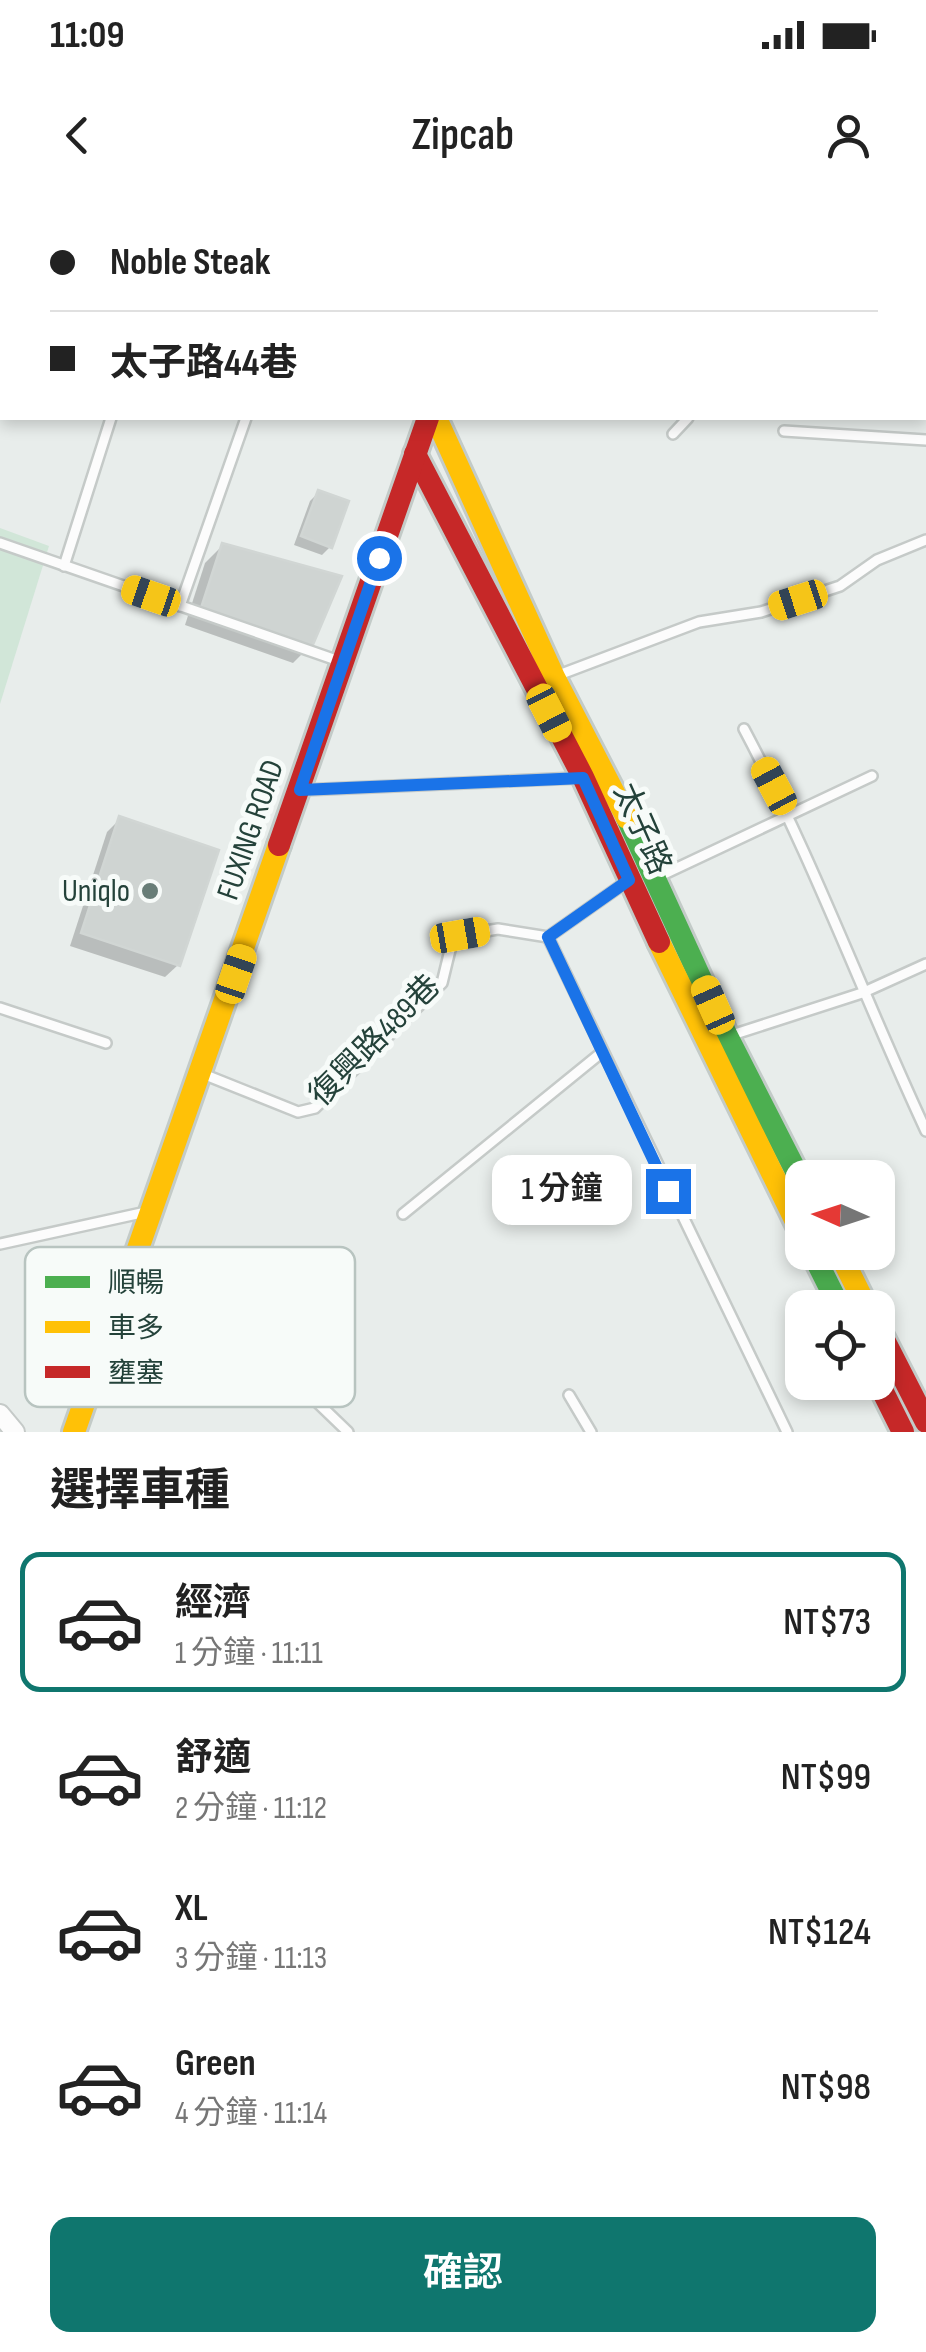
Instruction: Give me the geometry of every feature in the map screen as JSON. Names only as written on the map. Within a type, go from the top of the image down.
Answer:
[{"type":"street","name":"FUXING ROAD","points":[[141,1247],[427,420]]},
{"type":"street","name":"太子路","points":[[437,420],[554,676],[657,877],[716,1040],[785,1196]]},
{"type":"street","name":"太子路","points":[[415,454],[583,778],[629,880],[716,1040],[789,1160]]},
{"type":"street","points":[[895,1361],[926,1422]]},
{"type":"street","points":[[887,1400],[903,1432]]},
{"type":"street","name":"FUXING ROAD","points":[[74,1432],[83,1407]]},
{"type":"street","points":[[0,1414],[15,1432]]},
{"type":"lane","points":[[64,566],[110,420]]},
{"type":"lane","points":[[180,606],[245,420]]},
{"type":"lane","points":[[674,434],[686,420]]},
{"type":"lane","points":[[784,432],[926,440]]},
{"type":"lane","points":[[554,676],[698,622],[760,612],[840,586],[877,560],[926,540]]},
{"type":"lane","points":[[0,543],[343,662]]},
{"type":"lane","points":[[744,729],[789,815],[862,992],[926,1131]]},
{"type":"lane","points":[[657,877],[872,776]]},
{"type":"lane","points":[[300,790],[583,778]]},
{"type":"lane","points":[[629,880],[548,937],[786,1432]]},
{"type":"lane","name":"復興路489巷","points":[[200,1073],[298,1112],[315,1108],[442,983],[451,946],[460,935],[498,928],[548,937]]},
{"type":"lane","points":[[716,1040],[862,992],[926,964]]},
{"type":"lane","points":[[0,1008],[106,1043]]},
{"type":"lane","points":[[403,1214],[601,1053]]},
{"type":"lane","points":[[0,1244],[154,1210]]},
{"type":"lane","points":[[569,1394],[591,1432]]},
{"type":"lane","points":[[322,1407],[348,1432]]},
{"type":"green space","points":[[0,528],[49,546],[0,704]]},
{"type":"building","points":[[318,490],[349,501],[332,548],[301,536]]},
{"type":"building","points":[[222,543],[342,576],[312,647],[201,608]]},
{"type":"building","name":"Uniqlo","points":[[119,816],[219,850],[180,966],[81,933]]},
{"type":"traffic: fast","points":[[627,818],[727,1036],[790,1160]]},
{"type":"traffic: fast","points":[[821,1270],[831,1290]]},
{"type":"traffic: slow","points":[[437,420],[554,677],[627,818]]},
{"type":"traffic: slow","points":[[139,1247],[279,845]]},
{"type":"traffic: slow","points":[[659,942],[785,1199]]},
{"type":"traffic: slow","points":[[848,1270],[858,1290]]},
{"type":"traffic: slow","points":[[74,1432],[83,1407]]},
{"type":"traffic: jam","points":[[279,845],[427,420]]},
{"type":"traffic: jam","points":[[415,454],[583,777],[659,942]]},
{"type":"traffic: jam","points":[[895,1361],[926,1422]]},
{"type":"traffic: jam","points":[[887,1400],[903,1432]]},
{"type":"place","name":"Uniqlo","points":[[150,891]]},
{"type":"route","points":[[379,558],[300,790],[583,778],[629,880],[548,937],[668,1191]]}]
